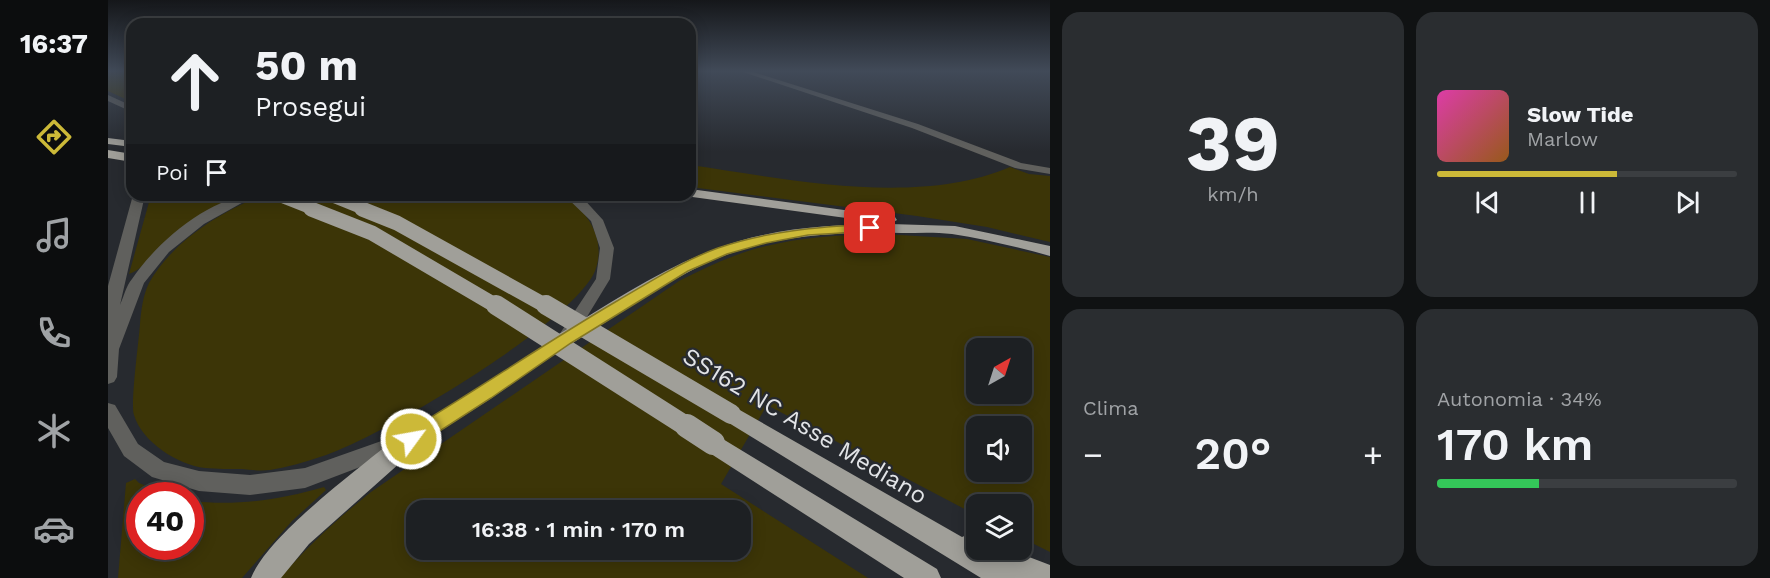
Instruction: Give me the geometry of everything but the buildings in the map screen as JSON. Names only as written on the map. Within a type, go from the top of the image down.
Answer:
[{"type":"highway","points":[[108,145],[126,144]]},
{"type":"highway","points":[[108,145],[126,155]]},
{"type":"highway","points":[[696,194],[955,230],[1050,251]]},
{"type":"highway","points":[[292,201],[372,233],[509,313],[928,578]]},
{"type":"highway","name":"SS162 NC Asse Mediano","points":[[344,201],[397,223],[538,301],[1006,578]]},
{"type":"highway","points":[[565,339],[683,268],[723,251],[808,232],[870,228],[955,230]]},
{"type":"highway","points":[[264,578],[300,535],[411,439]]},
{"type":"highway","points":[[925,530],[1049,578]]},
{"type":"highway","points":[[877,546],[910,578]]},
{"type":"street","points":[[108,98],[126,107]]},
{"type":"street","points":[[108,377],[113,296],[137,201]]},
{"type":"street","points":[[111,349],[137,282],[164,249],[199,222],[236,201]]},
{"type":"street","points":[[108,411],[131,450],[159,470],[199,481],[250,485],[304,478],[411,439],[486,393],[565,339],[603,279],[607,248],[597,220],[579,201]]},
{"type":"lane","points":[[829,98],[915,126],[1019,166],[1050,171]]},
{"type":"shaded area","points":[[696,166],[810,182],[894,188],[935,186],[974,179],[1010,167],[1029,174],[1050,176],[1050,242],[987,227],[696,188]]},
{"type":"shaded area","points":[[149,201],[226,201],[183,228],[144,264],[129,274]]},
{"type":"shaded area","points":[[570,201],[587,217],[597,237],[598,259],[595,271],[579,293],[551,319],[514,348],[472,376],[386,427],[323,456],[276,469],[195,466],[173,457],[153,443],[138,425],[134,415],[134,386],[144,298],[149,283],[159,268],[184,241],[215,219],[248,202]]},
{"type":"shaded area","points":[[882,234],[967,239],[1050,257],[1050,552],[1032,543],[1032,494],[966,494],[966,510],[767,405],[721,484],[746,500],[406,500],[406,560],[751,560],[751,503],[868,578],[280,578],[324,533],[371,492],[679,281],[752,250],[789,241]]},
{"type":"shaded area","points":[[126,483],[126,560],[204,560],[204,502],[241,502],[291,495],[324,487],[326,490],[292,521],[242,578],[118,578]]},
{"type":"route","points":[[411,439],[486,393],[565,339],[683,268],[723,251],[765,240],[808,232],[870,228]]}]
